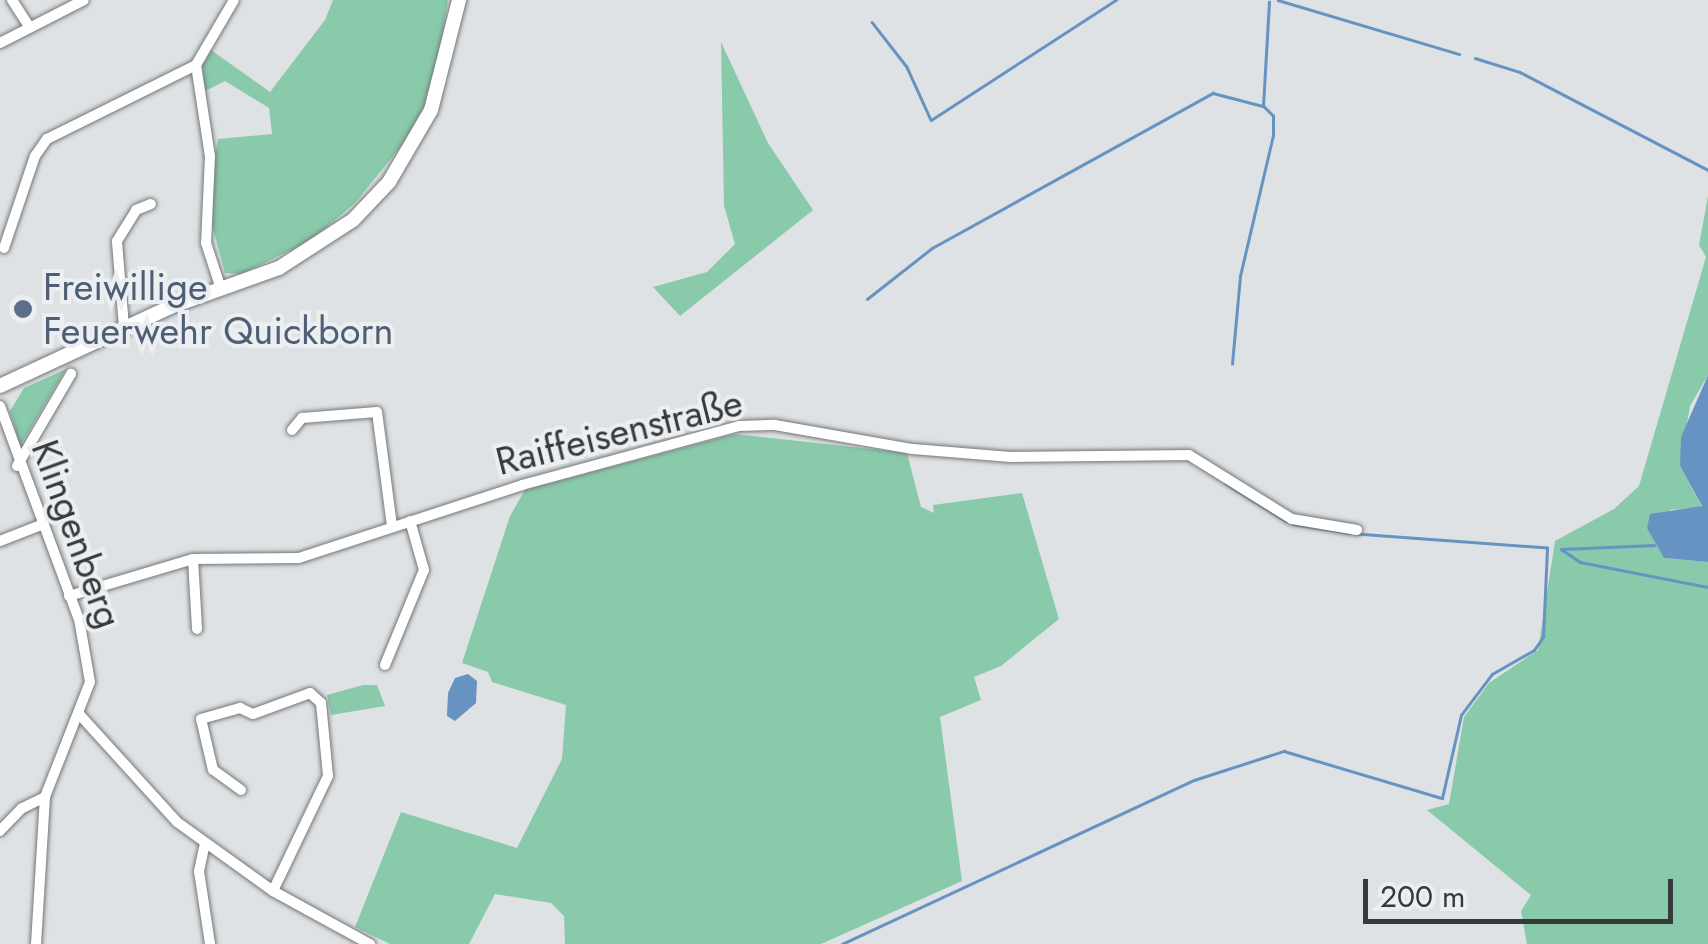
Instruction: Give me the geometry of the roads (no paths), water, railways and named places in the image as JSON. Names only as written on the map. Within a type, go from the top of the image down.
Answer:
[{"type":"main road","points":[[0,386],[124,327],[279,268],[333,236],[389,182],[437,94],[459,0]]},
{"type":"street","points":[[12,0],[30,28]]},
{"type":"street","points":[[0,43],[84,0]]},
{"type":"street","points":[[4,248],[35,156],[48,138],[196,65],[234,0]]},
{"type":"street","points":[[196,65],[210,156],[206,242],[221,289]]},
{"type":"street","points":[[124,327],[117,241],[136,210],[152,204]]},
{"type":"street","points":[[17,466],[71,374]]},
{"type":"street","name":"Klingenberg","points":[[0,406],[17,466],[89,650],[90,682],[45,798]]},
{"type":"street","points":[[292,430],[302,418],[377,412],[392,526]]},
{"type":"street","name":"Raiffeisenstraße","points":[[69,596],[193,559],[299,558],[392,526],[710,432],[775,425],[913,449],[1011,457],[1189,455],[1292,520],[1356,530]]},
{"type":"street","points":[[385,665],[424,570],[410,522]]},
{"type":"street","points":[[0,541],[41,524]]},
{"type":"street","points":[[193,559],[197,629]]},
{"type":"street","points":[[241,790],[213,770],[201,719],[240,708],[253,714],[310,693],[320,703],[328,776],[273,891]]},
{"type":"street","points":[[80,715],[140,788],[205,842],[273,891],[370,944]]},
{"type":"street","points":[[0,832],[22,808],[45,798],[36,944]]},
{"type":"street","points":[[205,842],[199,871],[210,944]]},
{"type":"water","points":[[1708,375],[1708,562],[1664,558],[1647,528],[1650,514],[1702,506],[1680,466],[1681,437]]},
{"type":"water","points":[[468,674],[477,681],[476,703],[455,721],[447,716],[448,693],[455,678]]},
{"type":"waterway","points":[[872,22],[907,67],[931,120],[1116,0]]},
{"type":"waterway","points":[[1278,0],[1459,54]]},
{"type":"waterway","points":[[867,299],[932,248],[1213,93],[1263,106],[1269,2]]},
{"type":"waterway","points":[[1475,58],[1520,72],[1708,170]]},
{"type":"waterway","points":[[1232,364],[1240,276],[1273,135],[1273,116],[1263,106]]},
{"type":"waterway","points":[[1225,483],[1286,521]]},
{"type":"waterway","points":[[1293,524],[1349,533]]},
{"type":"waterway","points":[[842,944],[1194,780],[1284,751],[1442,798],[1461,715],[1492,674],[1534,650],[1543,637],[1547,548],[1357,534]]},
{"type":"waterway","points":[[1562,549],[1654,545]]},
{"type":"waterway","points":[[1561,549],[1580,562],[1708,587]]},
{"type":"place","name":"Freiwillige Feuerwehr Quickborn","points":[[23,309]]}]
